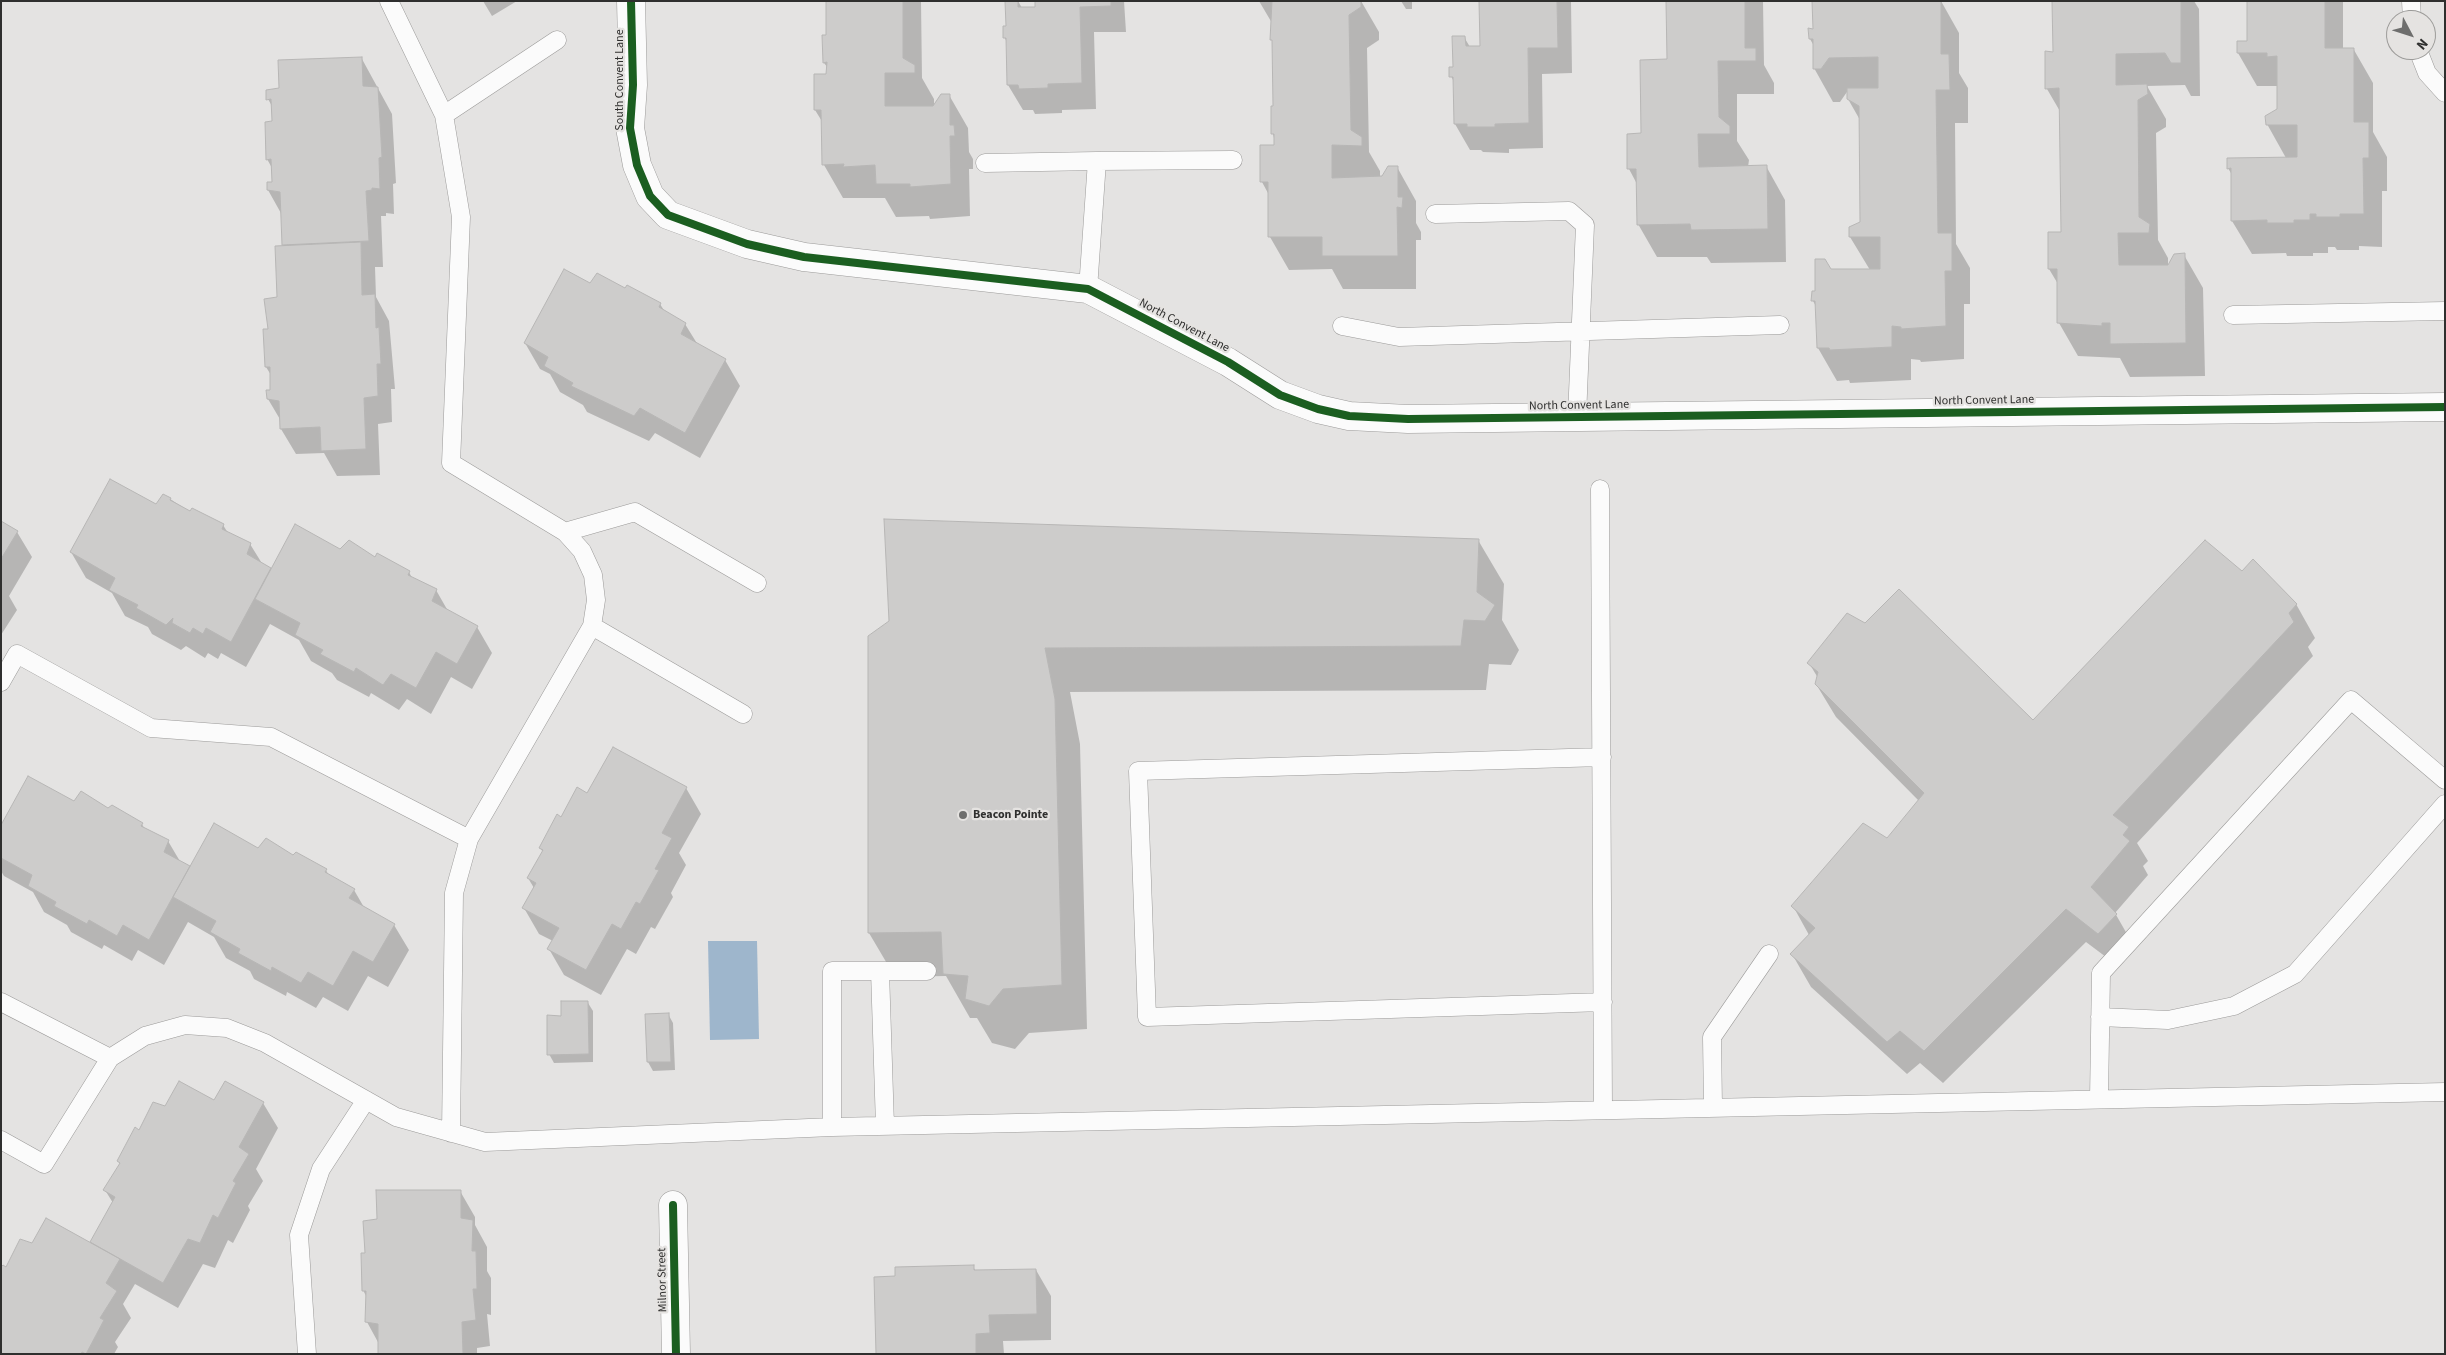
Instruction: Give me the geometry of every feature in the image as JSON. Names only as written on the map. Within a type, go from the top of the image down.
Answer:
[{"type":"street","name":"South Convent Lane","points":[[631,1],[632,85],[630,128],[637,165],[650,196],[668,215],[747,244]]},
{"type":"street","name":"North Convent Lane","points":[[747,244],[804,257],[1088,289],[1228,362],[1280,395],[1318,409],[1349,416],[1408,419],[1577,418],[2445,407]]},
{"type":"street","name":"Milnor Street","points":[[673,1205],[676,1354]]},
{"type":"lane","points":[[389,1],[444,115],[461,217],[450,463],[565,532],[582,551],[593,575],[596,600],[592,626],[470,839],[454,893],[451,1133]]},
{"type":"lane","points":[[444,115],[557,40]]},
{"type":"lane","points":[[2422,60],[2427,73],[2445,93]]},
{"type":"lane","points":[[985,164],[1232,160]]},
{"type":"lane","points":[[1088,289],[1097,161]]},
{"type":"lane","points":[[1435,214],[1569,212],[1586,225],[1577,418]]},
{"type":"lane","points":[[2233,314],[2445,311]]},
{"type":"lane","points":[[1342,326],[1399,337],[1780,325]]},
{"type":"lane","points":[[1600,489],[1604,1110]]},
{"type":"lane","points":[[565,532],[635,512],[757,583]]},
{"type":"lane","points":[[592,626],[742,714]]},
{"type":"lane","points":[[1,682],[17,654],[151,728],[271,737],[470,839]]},
{"type":"lane","points":[[2099,1099],[2101,973],[2351,700],[2445,780]]},
{"type":"lane","points":[[1602,757],[1138,771],[1147,1017],[1603,1002]]},
{"type":"lane","points":[[2100,1017],[2168,1020],[2225,1008],[2234,1006],[2295,974],[2445,804]]},
{"type":"lane","points":[[1713,1107],[1712,1037],[1769,954]]},
{"type":"lane","points":[[832,1127],[832,971],[927,971]]},
{"type":"lane","points":[[880,971],[885,1126]]},
{"type":"lane","points":[[1,1002],[110,1058]]},
{"type":"lane","points":[[1,1140],[44,1164],[110,1058],[145,1036],[185,1025],[227,1028],[265,1043],[396,1118],[485,1142],[832,1127],[2445,1092]]},
{"type":"lane","points":[[307,1354],[299,1235],[320,1168],[366,1100]]},
{"type":"water","points":[[708,941],[757,941],[759,1039],[710,1040]]},
{"type":"building","points":[[826,1],[903,1],[903,58],[915,65],[915,73],[885,73],[885,106],[933,106],[941,94],[950,94],[950,125],[954,125],[955,136],[950,136],[951,184],[910,187],[910,184],[876,184],[875,165],[843,167],[844,164],[822,165],[821,110],[814,110],[814,74],[826,74],[827,62],[823,63],[822,35],[826,35]]},
{"type":"building","points":[[1005,1],[1018,1],[1018,7],[1035,7],[1035,1],[1111,1],[1111,6],[1080,7],[1082,83],[1048,84],[1048,88],[1019,89],[1018,85],[1007,85],[1006,38],[1003,38],[1003,26],[1006,26]]},
{"type":"building","points":[[1272,1],[1361,1],[1361,7],[1349,15],[1351,130],[1362,137],[1362,146],[1332,145],[1332,178],[1382,176],[1388,166],[1398,166],[1398,197],[1403,197],[1402,208],[1397,207],[1398,256],[1322,256],[1322,237],[1268,237],[1268,182],[1260,182],[1260,145],[1274,145],[1274,134],[1271,134],[1271,106],[1273,106],[1272,40],[1270,40]]},
{"type":"building","points":[[1479,1],[1557,1],[1558,48],[1528,48],[1529,123],[1495,124],[1495,127],[1467,127],[1467,124],[1454,124],[1453,77],[1449,77],[1449,67],[1453,67],[1452,36],[1465,36],[1466,46],[1480,46]]},
{"type":"building","points":[[1666,1],[1745,1],[1745,48],[1756,48],[1756,61],[1718,61],[1719,117],[1730,126],[1730,134],[1698,134],[1699,167],[1767,165],[1768,229],[1691,230],[1690,224],[1637,225],[1636,169],[1627,169],[1627,134],[1641,133],[1640,60],[1667,59]]},
{"type":"building","points":[[1812,1],[1941,1],[1941,54],[1949,54],[1950,90],[1936,90],[1938,233],[1952,233],[1952,271],[1945,271],[1946,326],[1901,329],[1901,327],[1892,326],[1892,347],[1830,350],[1829,348],[1817,348],[1815,301],[1811,301],[1812,291],[1815,291],[1815,259],[1825,259],[1831,269],[1880,269],[1880,237],[1849,237],[1849,227],[1860,222],[1859,106],[1847,99],[1847,88],[1878,88],[1878,57],[1829,58],[1821,69],[1813,69],[1813,39],[1809,39],[1808,28],[1813,29]]},
{"type":"building","points":[[2052,1],[2181,1],[2181,63],[2171,63],[2165,53],[2116,54],[2116,85],[2147,84],[2148,94],[2138,100],[2139,217],[2150,224],[2149,233],[2118,233],[2119,265],[2168,265],[2174,254],[2185,253],[2186,343],[2110,344],[2110,323],[2102,323],[2102,326],[2057,323],[2057,269],[2048,269],[2048,232],[2061,232],[2059,88],[2045,89],[2045,51],[2053,52]]},
{"type":"building","points":[[2247,1],[2325,1],[2325,48],[2354,48],[2354,122],[2369,122],[2369,158],[2363,158],[2364,214],[2316,217],[2316,214],[2310,214],[2310,220],[2294,220],[2294,223],[2267,223],[2267,220],[2231,221],[2231,168],[2227,169],[2227,158],[2297,157],[2297,125],[2266,125],[2265,116],[2277,109],[2277,56],[2267,57],[2267,53],[2237,53],[2237,41],[2247,41]]},
{"type":"building","points":[[362,57],[363,86],[378,87],[382,157],[379,158],[380,189],[372,188],[372,190],[366,191],[369,241],[282,245],[280,192],[267,190],[267,182],[272,182],[271,159],[266,160],[265,122],[272,121],[271,99],[266,100],[266,90],[279,88],[278,60]]},
{"type":"building","points":[[361,242],[362,295],[375,294],[376,328],[379,327],[381,364],[377,364],[378,396],[364,398],[366,449],[321,451],[320,427],[280,429],[279,401],[267,399],[266,390],[270,390],[270,367],[265,367],[263,329],[268,329],[264,299],[277,297],[275,246]]},
{"type":"building","points":[[564,269],[590,283],[597,273],[625,288],[627,285],[661,303],[659,307],[686,323],[681,334],[726,359],[685,433],[640,408],[634,416],[571,386],[573,383],[544,366],[548,357],[524,343]]},
{"type":"building","points":[[110,479],[156,504],[163,494],[190,511],[192,508],[224,524],[222,529],[251,543],[247,554],[271,568],[231,642],[206,628],[203,634],[193,628],[190,633],[172,623],[173,618],[166,625],[136,608],[138,605],[109,590],[115,578],[70,552]]},
{"type":"building","name":"Beacon Pointe","points":[[884,519],[1479,539],[1477,592],[1495,605],[1485,621],[1464,620],[1461,646],[1045,648],[1055,699],[1062,985],[1003,989],[989,1006],[965,999],[968,976],[943,974],[941,932],[868,933],[868,636],[889,621]]},
{"type":"building","points":[[1,521],[18,531],[1,559]]},
{"type":"building","points":[[295,524],[340,549],[349,540],[375,557],[377,553],[410,571],[408,575],[437,589],[432,601],[478,626],[457,664],[436,652],[416,688],[391,674],[383,685],[356,668],[354,672],[320,654],[323,650],[295,635],[300,623],[255,599]]},
{"type":"building","points":[[2205,540],[2242,571],[2253,559],[2297,604],[2289,613],[2294,622],[2113,815],[2129,827],[2123,835],[2130,841],[2091,887],[2117,914],[2098,934],[2066,909],[1924,1051],[1900,1031],[1887,1042],[1790,954],[1815,928],[1791,906],[1863,823],[1887,838],[1924,793],[1815,684],[1818,672],[1807,663],[1847,613],[1865,623],[1899,589],[2033,720]]},
{"type":"building","points":[[613,747],[687,787],[662,833],[672,838],[655,869],[659,870],[640,904],[636,902],[621,929],[612,924],[586,970],[547,949],[559,928],[522,908],[536,883],[527,878],[543,850],[539,848],[557,814],[561,817],[577,787],[587,793]]},
{"type":"building","points":[[28,776],[74,801],[81,791],[108,808],[112,805],[143,823],[141,826],[169,840],[164,852],[190,866],[149,940],[123,925],[117,936],[89,920],[87,924],[54,906],[56,902],[28,886],[32,875],[1,858],[1,825]]},
{"type":"building","points":[[214,823],[258,848],[266,838],[293,855],[296,852],[327,869],[325,872],[355,889],[349,898],[395,924],[373,962],[353,951],[333,986],[308,972],[301,983],[272,967],[271,971],[238,953],[240,949],[210,932],[216,921],[173,897]]},
{"type":"building","points":[[561,1001],[588,1001],[589,1054],[547,1055],[547,1015],[561,1016]]},
{"type":"building","points":[[669,1013],[671,1062],[647,1062],[645,1014]]},
{"type":"building","points":[[179,1081],[214,1100],[225,1081],[264,1102],[239,1147],[249,1154],[233,1181],[236,1183],[218,1218],[213,1215],[200,1243],[188,1239],[163,1283],[90,1242],[115,1197],[103,1190],[120,1163],[117,1161],[135,1127],[139,1130],[153,1102],[165,1106]]},
{"type":"building","points":[[376,1190],[461,1190],[461,1218],[473,1220],[472,1251],[476,1251],[477,1289],[473,1289],[476,1320],[462,1322],[463,1354],[378,1354],[378,1324],[365,1322],[366,1291],[362,1291],[361,1253],[365,1253],[363,1221],[377,1219]]},
{"type":"building","points":[[46,1218],[120,1259],[106,1283],[117,1291],[100,1318],[104,1320],[86,1354],[82,1352],[81,1354],[1,1354],[1,1267],[3,1265],[6,1267],[20,1239],[32,1243]]},
{"type":"building","points":[[974,1265],[974,1270],[1036,1269],[1037,1314],[989,1315],[990,1333],[976,1334],[976,1354],[876,1354],[874,1277],[895,1276],[895,1267]]},
{"type":"cycle path","points":[[631,1],[633,85],[630,128],[637,165],[650,196],[668,215],[747,244],[804,257],[1088,289],[1228,362],[1280,395],[1318,409],[1349,416],[1408,419],[2445,407]]},
{"type":"cycle path","points":[[673,1205],[676,1354]]},
{"type":"place","name":"Beacon Pointe","points":[[963,815]]}]
